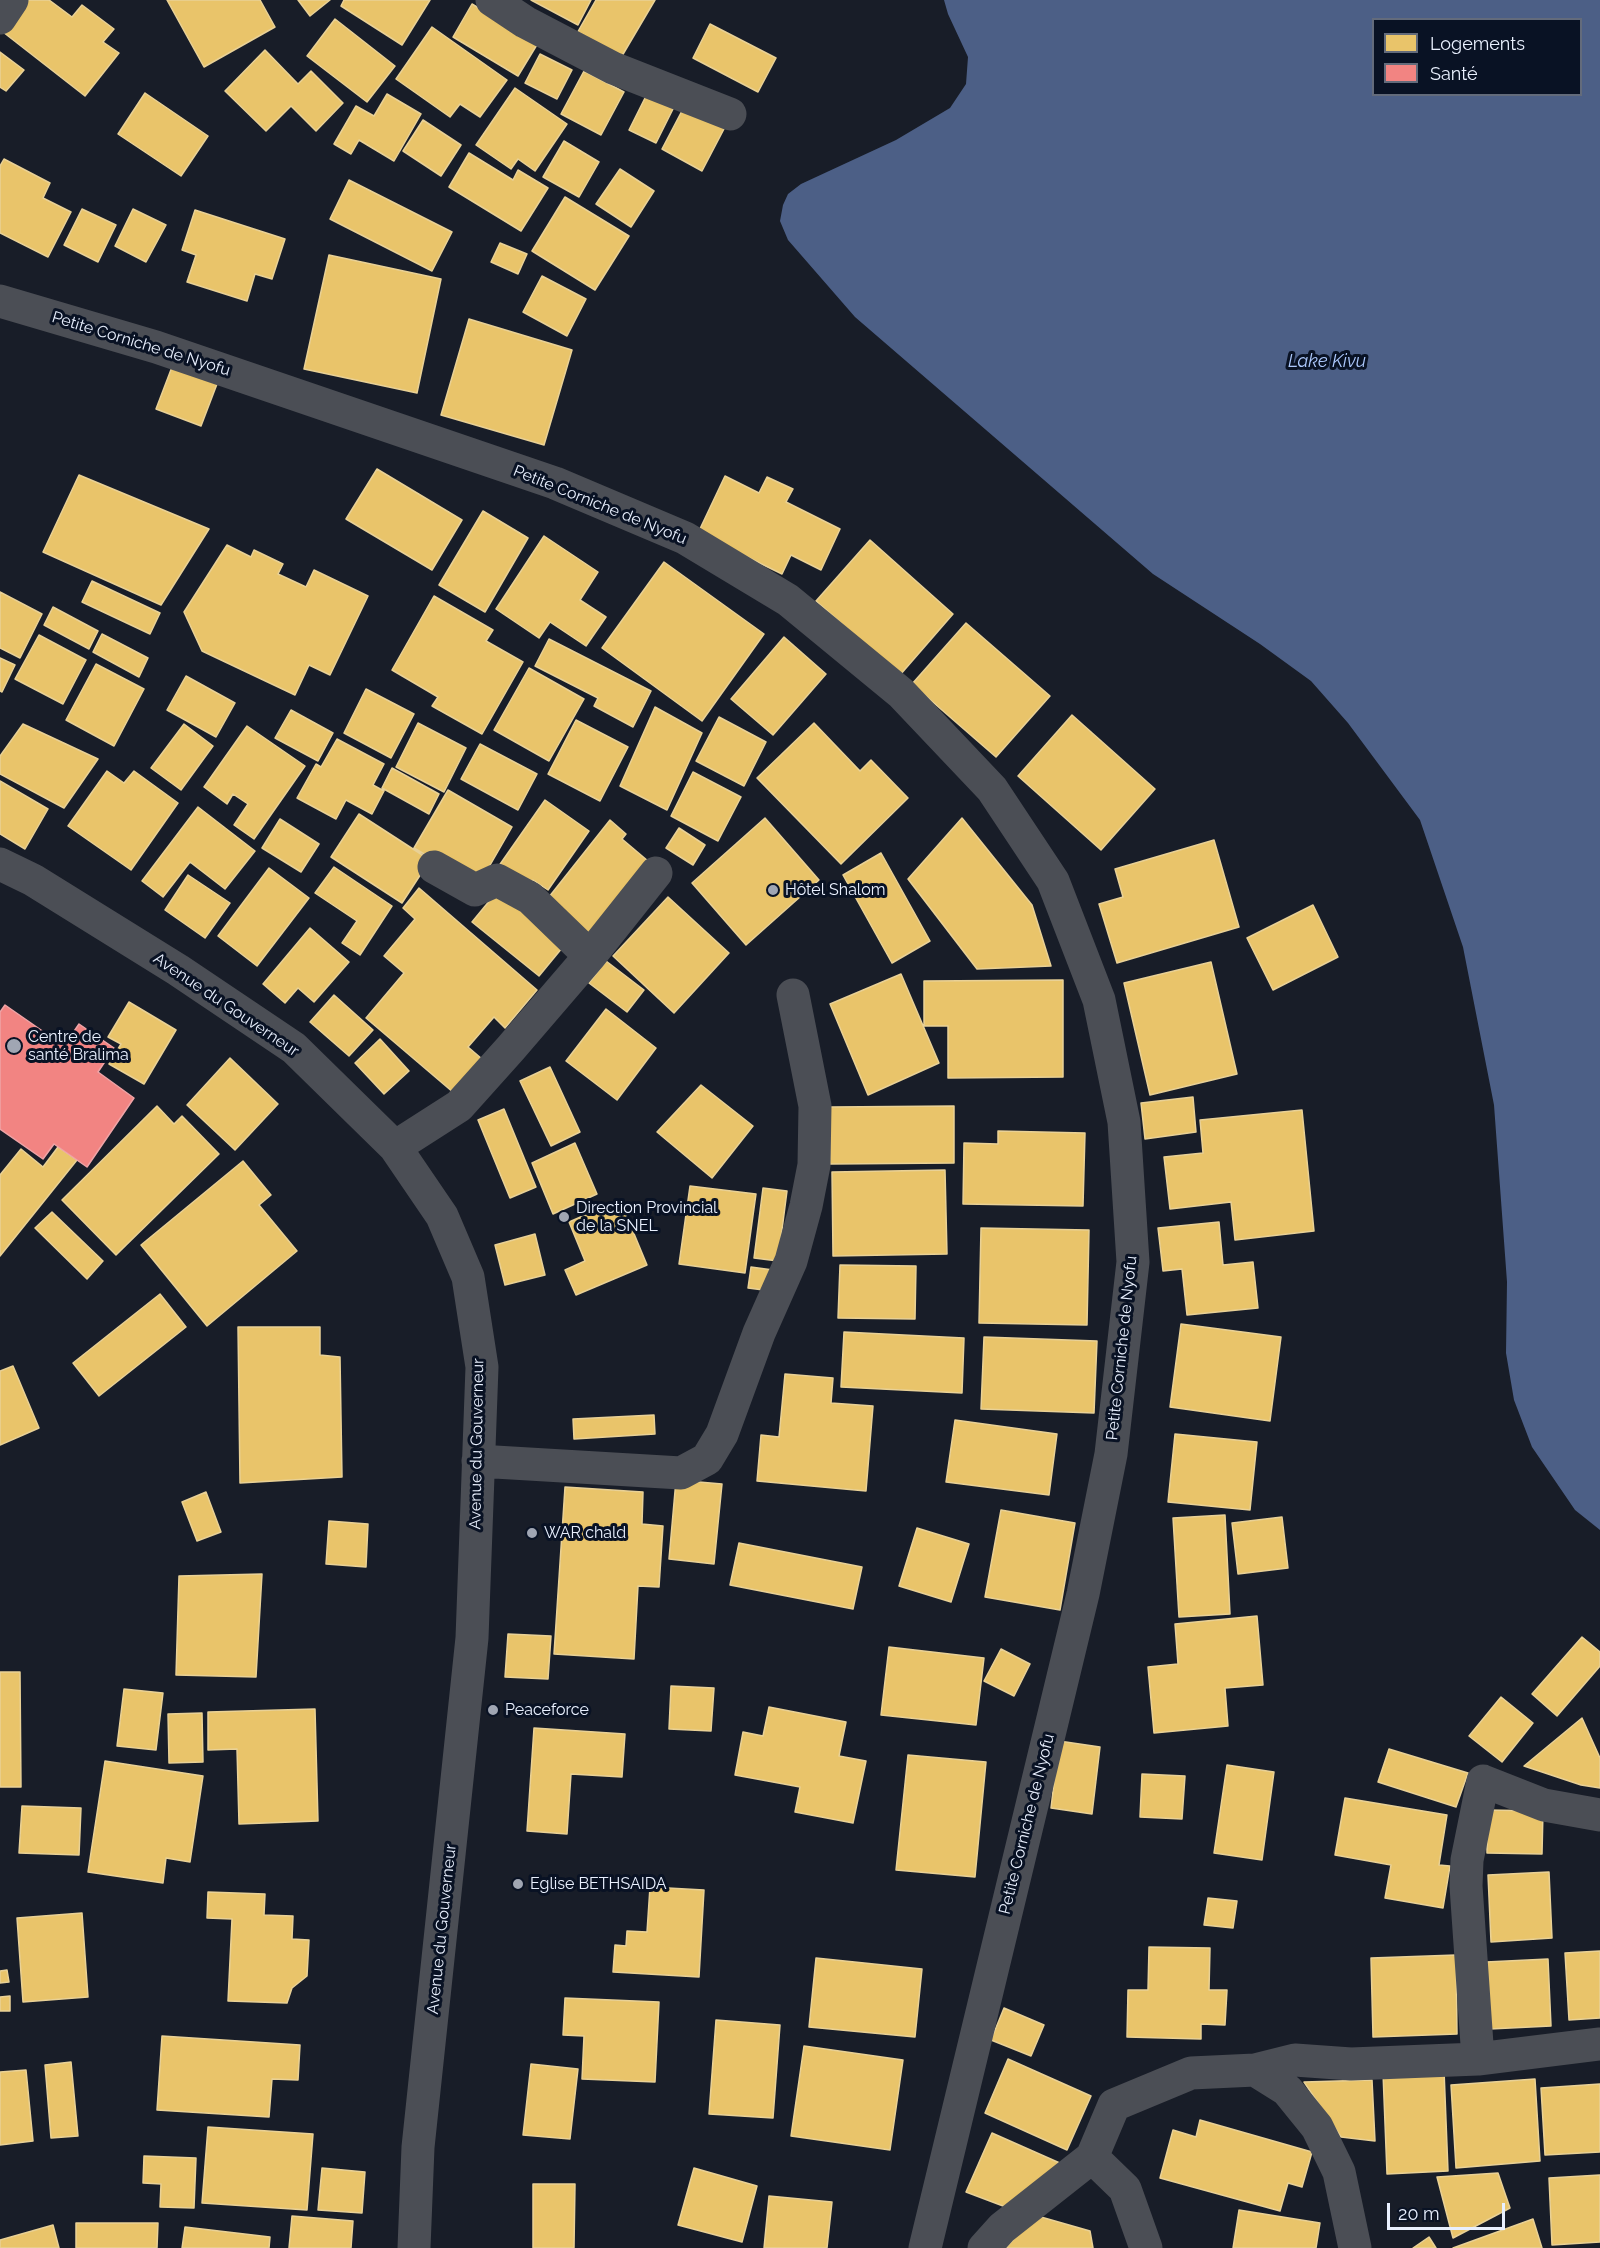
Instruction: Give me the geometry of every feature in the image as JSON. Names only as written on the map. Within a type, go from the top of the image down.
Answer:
[{"type":"street","points":[[0,18],[12,0]]},
{"type":"street","points":[[492,0],[525,22],[614,68],[730,114]]},
{"type":"street","name":"Petite Corniche de Nyofu","points":[[0,301],[156,347],[544,479],[685,538],[788,600],[901,693],[992,789],[1053,881],[1100,1000],[1124,1122],[1133,1262],[1111,1454],[1083,1594],[925,2248]]},
{"type":"street","name":"Avenue du Gouverneur","points":[[0,864],[33,880],[178,969],[294,1048],[394,1147],[442,1216],[468,1277],[482,1367],[472,1638],[418,2146],[414,2248]]},
{"type":"street","points":[[434,867],[475,890],[497,880],[530,898],[590,956]]},
{"type":"street","points":[[394,1147],[459,1106],[590,956],[656,873]]},
{"type":"street","points":[[478,1461],[681,1473],[707,1459],[722,1434],[759,1333],[791,1261],[806,1206],[813,1165],[815,1106],[793,995]]},
{"type":"street","points":[[1478,2059],[1466,1886],[1467,1860],[1484,1781],[1544,1805],[1600,1815]]},
{"type":"street","points":[[984,2248],[1002,2228],[1092,2157],[1114,2105],[1191,2073],[1255,2070],[1295,2060],[1351,2064],[1478,2059],[1600,2044]]},
{"type":"street","points":[[1255,2070],[1287,2090],[1317,2127],[1339,2172],[1355,2248]]},
{"type":"street","points":[[1092,2157],[1125,2189],[1146,2248]]},
{"type":"water","name":"Lake Kivu","points":[[944,0],[1600,0],[1600,1530],[1575,1510],[1532,1447],[1514,1400],[1506,1353],[1507,1282],[1494,1105],[1463,947],[1420,820],[1348,723],[1311,681],[1260,644],[1153,574],[855,317],[788,240],[780,221],[788,194],[801,184],[896,140],[950,108],[966,84],[968,57]]},
{"type":"building: Logements","points":[[28,0],[49,0],[72,17],[82,5],[114,29],[103,42],[119,53],[85,96],[3,32]]},
{"type":"building: Logements","points":[[167,0],[260,0],[275,27],[204,67]]},
{"type":"building: Logements","points":[[298,0],[330,0],[310,16]]},
{"type":"building: Logements","points":[[344,0],[430,0],[402,45],[341,6]]},
{"type":"building: Logements","points":[[531,0],[591,0],[578,25]]},
{"type":"building: Logements","points":[[596,0],[655,0],[619,61],[576,35]]},
{"type":"building: Logements","points":[[472,4],[538,43],[518,76],[453,37]]},
{"type":"building: Logements","points":[[335,19],[395,66],[367,102],[307,56]]},
{"type":"building: Logements","points":[[710,24],[776,58],[758,92],[693,58]]},
{"type":"building: Logements","points":[[432,27],[507,80],[480,117],[460,104],[450,117],[396,79]]},
{"type":"building: Logements","points":[[265,50],[298,84],[311,71],[343,103],[316,131],[291,106],[266,131],[225,91]]},
{"type":"building: Logements","points":[[0,52],[24,70],[6,91],[0,87]]},
{"type":"building: Logements","points":[[540,54],[572,70],[557,99],[525,83]]},
{"type":"building: Logements","points":[[584,71],[624,92],[601,135],[561,114]]},
{"type":"building: Logements","points":[[515,88],[567,124],[535,171],[518,159],[511,169],[476,145]]},
{"type":"building: Logements","points":[[145,93],[208,136],[181,176],[118,134]]},
{"type":"building: Logements","points":[[387,94],[421,114],[394,161],[359,140],[351,154],[334,144],[356,106],[374,116]]},
{"type":"building: Logements","points":[[647,94],[674,107],[656,143],[629,130]]},
{"type":"building: Logements","points":[[684,107],[725,127],[702,171],[662,149]]},
{"type":"building: Logements","points":[[423,120],[461,145],[441,176],[403,151]]},
{"type":"building: Logements","points":[[564,141],[599,162],[579,197],[543,177]]},
{"type":"building: Logements","points":[[469,153],[513,180],[518,170],[548,188],[521,231],[449,187]]},
{"type":"building: Logements","points":[[4,159],[50,183],[43,198],[71,212],[48,257],[0,233],[0,166]]},
{"type":"building: Logements","points":[[620,169],[654,191],[631,227],[596,204]]},
{"type":"building: Logements","points":[[349,180],[452,232],[432,271],[330,219]]},
{"type":"building: Logements","points":[[565,197],[629,236],[595,290],[532,251]]},
{"type":"building: Logements","points":[[82,209],[116,225],[98,262],[64,245]]},
{"type":"building: Logements","points":[[133,209],[166,225],[146,262],[115,246]]},
{"type":"building: Logements","points":[[195,210],[285,239],[272,279],[255,274],[247,301],[187,282],[196,255],[182,250]]},
{"type":"building: Logements","points":[[500,243],[527,254],[518,274],[491,262]]},
{"type":"building: Logements","points":[[329,255],[441,279],[417,393],[304,369]]},
{"type":"building: Logements","points":[[542,276],[586,299],[567,336],[523,312]]},
{"type":"building: Logements","points":[[469,319],[572,350],[544,445],[441,415]]},
{"type":"building: Logements","points":[[172,367],[217,384],[201,426],[156,409]]},
{"type":"building: Logements","points":[[377,469],[462,520],[432,570],[346,519]]},
{"type":"building: Logements","points":[[79,475],[209,529],[161,605],[43,552]]},
{"type":"building: Logements","points":[[725,476],[759,493],[767,477],[793,489],[786,502],[840,529],[821,570],[791,555],[782,574],[698,533]]},
{"type":"building: Logements","points":[[483,511],[528,538],[485,612],[439,585]]},
{"type":"building: Logements","points":[[544,536],[598,572],[580,600],[606,617],[586,646],[550,622],[539,638],[496,609]]},
{"type":"building: Logements","points":[[870,540],[953,614],[900,675],[816,601]]},
{"type":"building: Logements","points":[[227,545],[251,557],[254,550],[283,564],[278,574],[306,587],[314,570],[368,596],[330,675],[309,665],[295,695],[202,651],[184,612]]},
{"type":"building: Logements","points":[[664,562],[764,634],[702,721],[602,648]]},
{"type":"building: Logements","points":[[92,581],[160,613],[150,634],[82,602]]},
{"type":"building: Logements","points":[[0,592],[42,614],[20,658],[0,648]]},
{"type":"building: Logements","points":[[434,596],[493,630],[486,641],[523,662],[482,734],[432,706],[438,697],[392,670]]},
{"type":"building: Logements","points":[[53,607],[98,631],[89,649],[44,625]]},
{"type":"building: Logements","points":[[966,623],[1050,696],[996,757],[912,684]]},
{"type":"building: Logements","points":[[102,634],[148,658],[139,677],[93,652]]},
{"type":"building: Logements","points":[[39,635],[86,660],[63,704],[15,679]]},
{"type":"building: Logements","points":[[784,637],[826,674],[773,735],[731,699]]},
{"type":"building: Logements","points":[[549,639],[651,691],[633,727],[594,706],[598,698],[535,666]]},
{"type":"building: Logements","points":[[0,658],[15,665],[2,692],[0,691]]},
{"type":"building: Logements","points":[[96,664],[144,689],[114,746],[66,720]]},
{"type":"building: Logements","points":[[529,668],[584,699],[549,761],[494,730]]},
{"type":"building: Logements","points":[[186,676],[235,703],[216,737],[167,710]]},
{"type":"building: Logements","points":[[366,689],[414,714],[391,758],[344,733]]},
{"type":"building: Logements","points":[[655,707],[702,733],[667,810],[620,786]]},
{"type":"building: Logements","points":[[291,710],[333,733],[318,761],[275,738]]},
{"type":"building: Logements","points":[[1072,715],[1155,789],[1101,850],[1018,776]]},
{"type":"building: Logements","points":[[719,717],[766,742],[744,786],[696,761]]},
{"type":"building: Logements","points":[[576,720],[628,747],[600,801],[548,774]]},
{"type":"building: Logements","points":[[418,723],[466,748],[444,792],[396,767]]},
{"type":"building: Logements","points":[[814,723],[860,771],[871,760],[908,798],[841,864],[757,778]]},
{"type":"building: Logements","points":[[23,724],[98,759],[64,808],[0,774],[0,756]]},
{"type":"building: Logements","points":[[184,724],[213,746],[181,790],[151,768]]},
{"type":"building: Logements","points":[[247,726],[305,766],[254,839],[234,825],[248,804],[233,794],[227,804],[204,787]]},
{"type":"building: Logements","points":[[337,739],[384,764],[373,785],[384,791],[372,814],[346,800],[336,819],[297,798],[316,764],[321,767]]},
{"type":"building: Logements","points":[[480,744],[537,774],[518,810],[461,779]]},
{"type":"building: Logements","points":[[392,768],[439,794],[429,814],[382,788]]},
{"type":"building: Logements","points":[[107,771],[124,783],[134,771],[178,803],[131,870],[68,826]]},
{"type":"building: Logements","points":[[693,772],[741,797],[718,841],[671,816]]},
{"type":"building: Logements","points":[[0,781],[48,809],[25,849],[0,834]]},
{"type":"building: Logements","points":[[448,790],[512,827],[478,886],[414,848]]},
{"type":"building: Logements","points":[[545,800],[589,831],[548,890],[533,880],[525,891],[496,870]]},
{"type":"building: Logements","points":[[198,807],[255,851],[225,889],[190,862],[163,897],[142,881]]},
{"type":"building: Logements","points":[[359,814],[430,860],[402,903],[331,857]]},
{"type":"building: Logements","points":[[765,818],[819,880],[746,945],[692,883]]},
{"type":"building: Logements","points":[[962,818],[1032,905],[1051,966],[977,969],[908,879]]},
{"type":"building: Logements","points":[[280,819],[319,844],[301,872],[262,848]]},
{"type":"building: Logements","points":[[610,820],[626,834],[622,839],[648,861],[587,936],[545,902]]},
{"type":"building: Logements","points":[[679,828],[705,845],[693,865],[666,848]]},
{"type":"building: Logements","points":[[1214,840],[1239,927],[1117,963],[1099,904],[1123,897],[1115,869]]},
{"type":"building: Logements","points":[[881,853],[930,941],[892,963],[843,875]]},
{"type":"building: Logements","points":[[334,867],[392,906],[360,955],[342,943],[357,921],[315,893]]},
{"type":"building: Logements","points":[[269,868],[309,898],[257,966],[218,936]]},
{"type":"building: Logements","points":[[188,875],[230,903],[205,938],[165,910]]},
{"type":"building: Logements","points":[[419,888],[537,990],[505,1028],[494,1017],[468,1047],[482,1059],[454,1093],[366,1018],[404,973],[384,956],[415,919],[403,908]]},
{"type":"building: Logements","points":[[500,888],[567,942],[539,976],[472,922]]},
{"type":"building: Logements","points":[[668,897],[729,953],[674,1013],[613,956]]},
{"type":"building: Logements","points":[[1313,905],[1338,957],[1273,990],[1247,938]]},
{"type":"building: Logements","points":[[310,928],[349,962],[314,1002],[298,988],[285,1003],[263,984]]},
{"type":"building: Logements","points":[[606,961],[644,990],[627,1012],[589,983]]},
{"type":"building: Logements","points":[[1211,962],[1237,1074],[1150,1095],[1124,983]]},
{"type":"building: Logements","points":[[901,974],[939,1063],[868,1095],[830,1004]]},
{"type":"building: Logements","points":[[1063,980],[1063,1077],[948,1078],[948,1026],[924,1026],[924,981]]},
{"type":"building: Logements","points":[[334,995],[373,1030],[349,1056],[310,1022]]},
{"type":"building: Logements","points":[[129,1002],[176,1030],[144,1084],[109,1064],[121,1044],[108,1037]]},
{"type":"building: Logements","points":[[606,1009],[656,1048],[617,1100],[566,1061]]},
{"type":"building: Logements","points":[[380,1039],[409,1071],[384,1094],[355,1063]]},
{"type":"building: Logements","points":[[230,1058],[278,1104],[235,1150],[187,1105]]},
{"type":"building: Logements","points":[[550,1067],[580,1132],[551,1146],[520,1081]]},
{"type":"building: Logements","points":[[701,1085],[753,1126],[712,1178],[657,1132]]},
{"type":"building: Logements","points":[[1193,1097],[1196,1132],[1145,1139],[1141,1103]]},
{"type":"building: Logements","points":[[157,1106],[174,1124],[182,1116],[219,1154],[116,1255],[62,1200]]},
{"type":"building: Logements","points":[[954,1106],[954,1163],[830,1164],[830,1107]]},
{"type":"building: Logements","points":[[504,1109],[536,1187],[510,1198],[478,1120]]},
{"type":"building: Logements","points":[[1302,1110],[1314,1231],[1235,1240],[1231,1202],[1170,1209],[1164,1157],[1203,1153],[1200,1120]]},
{"type":"building: Logements","points":[[998,1131],[1085,1133],[1083,1206],[963,1204],[964,1143],[998,1144]]},
{"type":"building: Logements","points":[[575,1143],[597,1194],[553,1214],[532,1163]]},
{"type":"building: Logements","points":[[58,1147],[77,1160],[0,1256],[0,1175],[21,1149],[43,1167]]},
{"type":"building: Logements","points":[[243,1161],[271,1195],[259,1205],[297,1251],[207,1326],[141,1245]]},
{"type":"building: Logements","points":[[945,1170],[947,1254],[833,1256],[832,1172]]},
{"type":"building: Logements","points":[[690,1186],[756,1194],[745,1273],[679,1264]]},
{"type":"building: Logements","points":[[763,1188],[787,1191],[778,1261],[754,1258]]},
{"type":"building: Logements","points":[[620,1200],[647,1265],[576,1295],[565,1270],[585,1261],[569,1222]]},
{"type":"building: Logements","points":[[52,1212],[103,1261],[87,1279],[35,1228]]},
{"type":"building: Logements","points":[[1219,1222],[1223,1265],[1253,1262],[1258,1308],[1187,1315],[1182,1269],[1163,1271],[1158,1228]]},
{"type":"building: Logements","points":[[981,1228],[1089,1230],[1087,1325],[979,1323]]},
{"type":"building: Logements","points":[[535,1234],[545,1275],[505,1285],[495,1245]]},
{"type":"building: Logements","points":[[840,1265],[916,1266],[915,1319],[838,1318]]},
{"type":"building: Logements","points":[[751,1267],[773,1270],[771,1291],[748,1288]]},
{"type":"building: Logements","points":[[160,1294],[186,1327],[99,1396],[73,1363]]},
{"type":"building: Logements","points":[[1181,1324],[1281,1337],[1270,1421],[1170,1407]]},
{"type":"building: Logements","points":[[238,1327],[320,1327],[320,1355],[340,1357],[342,1477],[240,1483]]},
{"type":"building: Logements","points":[[844,1332],[964,1338],[962,1393],[841,1387]]},
{"type":"building: Logements","points":[[984,1337],[1097,1341],[1094,1413],[981,1409]]},
{"type":"building: Logements","points":[[13,1366],[39,1428],[0,1445],[0,1371]]},
{"type":"building: Logements","points":[[785,1374],[833,1378],[831,1403],[873,1406],[866,1491],[757,1481],[761,1435],[779,1437]]},
{"type":"building: Logements","points":[[654,1415],[655,1434],[574,1439],[573,1419]]},
{"type":"building: Logements","points":[[955,1420],[1057,1434],[1049,1495],[946,1482]]},
{"type":"building: Logements","points":[[1175,1434],[1257,1442],[1250,1510],[1168,1502]]},
{"type":"building: Logements","points":[[676,1480],[722,1484],[714,1564],[669,1559]]},
{"type":"building: Logements","points":[[565,1487],[643,1492],[642,1524],[663,1526],[659,1587],[638,1586],[634,1659],[554,1654]]},
{"type":"building: Logements","points":[[206,1492],[221,1532],[197,1541],[182,1502]]},
{"type":"building: Logements","points":[[1001,1510],[1075,1523],[1060,1610],[985,1597]]},
{"type":"building: Logements","points":[[1225,1515],[1230,1614],[1179,1617],[1173,1518]]},
{"type":"building: Logements","points":[[1282,1517],[1288,1568],[1238,1574],[1232,1523]]},
{"type":"building: Logements","points":[[329,1521],[368,1524],[366,1567],[326,1564]]},
{"type":"building: Logements","points":[[917,1528],[969,1544],[951,1602],[899,1586]]},
{"type":"building: Logements","points":[[739,1543],[862,1567],[853,1609],[730,1585]]},
{"type":"building: Logements","points":[[262,1574],[256,1677],[176,1675],[179,1576]]},
{"type":"building: Logements","points":[[1257,1616],[1263,1685],[1225,1688],[1228,1726],[1154,1733],[1148,1667],[1178,1664],[1175,1624]]},
{"type":"building: Logements","points":[[508,1634],[551,1636],[548,1679],[505,1677]]},
{"type":"building: Logements","points":[[1582,1637],[1600,1652],[1600,1666],[1557,1716],[1532,1694]]},
{"type":"building: Logements","points":[[889,1647],[984,1658],[976,1725],[881,1715]]},
{"type":"building: Logements","points":[[1001,1649],[1030,1664],[1014,1696],[984,1681]]},
{"type":"building: Logements","points":[[0,1672],[20,1672],[21,1787],[0,1787]]},
{"type":"building: Logements","points":[[671,1686],[714,1688],[711,1731],[669,1729]]},
{"type":"building: Logements","points":[[124,1689],[163,1693],[156,1750],[117,1746]]},
{"type":"building: Logements","points":[[1501,1697],[1533,1723],[1502,1762],[1469,1736]]},
{"type":"building: Logements","points":[[769,1707],[846,1722],[839,1756],[866,1761],[853,1823],[795,1812],[800,1787],[735,1775],[743,1732],[763,1736]]},
{"type":"building: Logements","points":[[315,1709],[318,1821],[239,1824],[237,1749],[208,1750],[208,1712]]},
{"type":"building: Logements","points":[[202,1713],[203,1762],[169,1763],[168,1714]]},
{"type":"building: Logements","points":[[1582,1718],[1600,1758],[1600,1788],[1581,1785],[1524,1766]]},
{"type":"building: Logements","points":[[534,1728],[625,1734],[622,1777],[571,1774],[567,1834],[527,1831]]},
{"type":"building: Logements","points":[[1059,1741],[1100,1747],[1092,1814],[1051,1808]]},
{"type":"building: Logements","points":[[1389,1749],[1468,1773],[1456,1807],[1378,1782]]},
{"type":"building: Logements","points":[[908,1755],[986,1762],[975,1877],[896,1870]]},
{"type":"building: Logements","points":[[105,1761],[203,1776],[190,1862],[166,1858],[163,1883],[88,1872]]},
{"type":"building: Logements","points":[[1227,1765],[1274,1772],[1262,1860],[1214,1853]]},
{"type":"building: Logements","points":[[1142,1774],[1185,1776],[1182,1819],[1140,1817]]},
{"type":"building: Logements","points":[[1345,1798],[1447,1815],[1439,1865],[1450,1866],[1443,1908],[1385,1898],[1391,1865],[1335,1855]]},
{"type":"building: Logements","points":[[22,1806],[81,1808],[79,1855],[19,1853]]},
{"type":"building: Logements","points":[[1487,1810],[1543,1811],[1542,1854],[1487,1853]]},
{"type":"building: Logements","points":[[1549,1872],[1552,1938],[1491,1942],[1488,1875]]},
{"type":"building: Logements","points":[[650,1887],[704,1890],[699,1977],[613,1972],[615,1945],[626,1946],[627,1931],[647,1932]]},
{"type":"building: Logements","points":[[208,1892],[265,1894],[264,1915],[293,1916],[292,1939],[309,1940],[307,1976],[292,1988],[287,2003],[228,2001],[232,1919],[207,1918]]},
{"type":"building: Logements","points":[[1208,1898],[1237,1901],[1233,1928],[1204,1925]]},
{"type":"building: Logements","points":[[82,1913],[88,1997],[23,2002],[17,1918]]},
{"type":"building: Logements","points":[[1149,1947],[1210,1948],[1209,1990],[1227,1990],[1225,2025],[1201,2024],[1201,2039],[1127,2037],[1128,1990],[1148,1990]]},
{"type":"building: Logements","points":[[1600,1951],[1600,2018],[1569,2020],[1565,1953]]},
{"type":"building: Logements","points":[[1456,1955],[1457,2034],[1373,2037],[1371,1958]]},
{"type":"building: Logements","points":[[816,1958],[922,1969],[915,2037],[809,2027]]},
{"type":"building: Logements","points":[[1548,1959],[1551,2026],[1490,2029],[1486,1962]]},
{"type":"building: Logements","points":[[7,1970],[9,1982],[0,1983],[0,1971]]},
{"type":"building: Logements","points":[[10,1996],[10,2011],[0,2011],[0,1997]]},
{"type":"building: Logements","points":[[565,1998],[659,2002],[655,2082],[582,2079],[584,2036],[563,2035]]},
{"type":"building: Logements","points":[[1004,2008],[1044,2025],[1031,2056],[991,2040]]},
{"type":"building: Logements","points":[[716,2020],[780,2025],[773,2118],[709,2114]]},
{"type":"building: Logements","points":[[162,2036],[300,2045],[298,2080],[272,2079],[269,2117],[157,2110]]},
{"type":"building: Logements","points":[[804,2046],[903,2060],[890,2150],[791,2136]]},
{"type":"building: Logements","points":[[1008,2059],[1091,2096],[1067,2150],[985,2113]]},
{"type":"building: Logements","points":[[71,2062],[78,2136],[51,2138],[45,2065]]},
{"type":"building: Logements","points":[[531,2064],[578,2069],[570,2139],[523,2135]]},
{"type":"building: Logements","points":[[26,2070],[33,2141],[0,2145],[0,2072]]},
{"type":"building: Logements","points":[[1444,2070],[1448,2171],[1387,2174],[1383,2073]]},
{"type":"building: Logements","points":[[1535,2079],[1540,2161],[1456,2168],[1451,2085]]},
{"type":"building: Logements","points":[[1372,2080],[1375,2141],[1341,2137],[1304,2082]]},
{"type":"building: Logements","points":[[1600,2084],[1600,2152],[1545,2155],[1541,2088]]},
{"type":"building: Logements","points":[[1200,2120],[1312,2152],[1302,2187],[1288,2183],[1280,2211],[1160,2178],[1173,2130],[1196,2137]]},
{"type":"building: Logements","points":[[208,2127],[313,2134],[307,2210],[202,2203]]},
{"type":"building: Logements","points":[[992,2133],[1062,2164],[1011,2209],[966,2192]]},
{"type":"building: Logements","points":[[144,2156],[196,2158],[194,2208],[160,2207],[161,2184],[143,2183]]},
{"type":"building: Logements","points":[[322,2168],[365,2172],[362,2213],[318,2210]]},
{"type":"building: Logements","points":[[694,2168],[757,2186],[742,2242],[678,2225]]},
{"type":"building: Logements","points":[[1498,2173],[1510,2208],[1453,2238],[1437,2177]]},
{"type":"building: Logements","points":[[1600,2175],[1600,2242],[1552,2245],[1549,2178]]},
{"type":"building: Logements","points":[[533,2184],[575,2184],[574,2248],[533,2248]]},
{"type":"building: Logements","points":[[769,2196],[832,2202],[827,2248],[764,2248]]},
{"type":"building: Logements","points":[[1239,2210],[1320,2223],[1316,2248],[1233,2248]]},
{"type":"building: Logements","points":[[1034,2215],[1090,2231],[1093,2248],[1006,2248]]},
{"type":"building: Logements","points":[[292,2216],[353,2221],[351,2248],[289,2248]]},
{"type":"building: Logements","points":[[1533,2219],[1542,2248],[1453,2248]]},
{"type":"building: Logements","points":[[76,2223],[158,2223],[157,2248],[76,2248]]},
{"type":"building: Logements","points":[[53,2225],[59,2248],[0,2248],[0,2240]]},
{"type":"building: Logements","points":[[185,2227],[270,2237],[269,2248],[182,2248]]},
{"type":"building: Logements","points":[[1429,2237],[1436,2248],[1413,2248]]},
{"type":"building: Santé","points":[[5,1005],[64,1046],[79,1024],[114,1048],[98,1072],[134,1098],[87,1167],[54,1144],[43,1159],[0,1129],[0,1012]]},
{"type":"place","name":"Hôtel Shalom","points":[[773,890]]},
{"type":"place","name":"Centre de santé Bralima","points":[[14,1046]]},
{"type":"place","name":"Direction Provincial de la SNEL","points":[[564,1217]]},
{"type":"place","name":"WAR chald","points":[[532,1533]]},
{"type":"place","name":"Peaceforce","points":[[493,1710]]},
{"type":"place","name":"Eglise BETHSAIDA","points":[[518,1884]]}]
